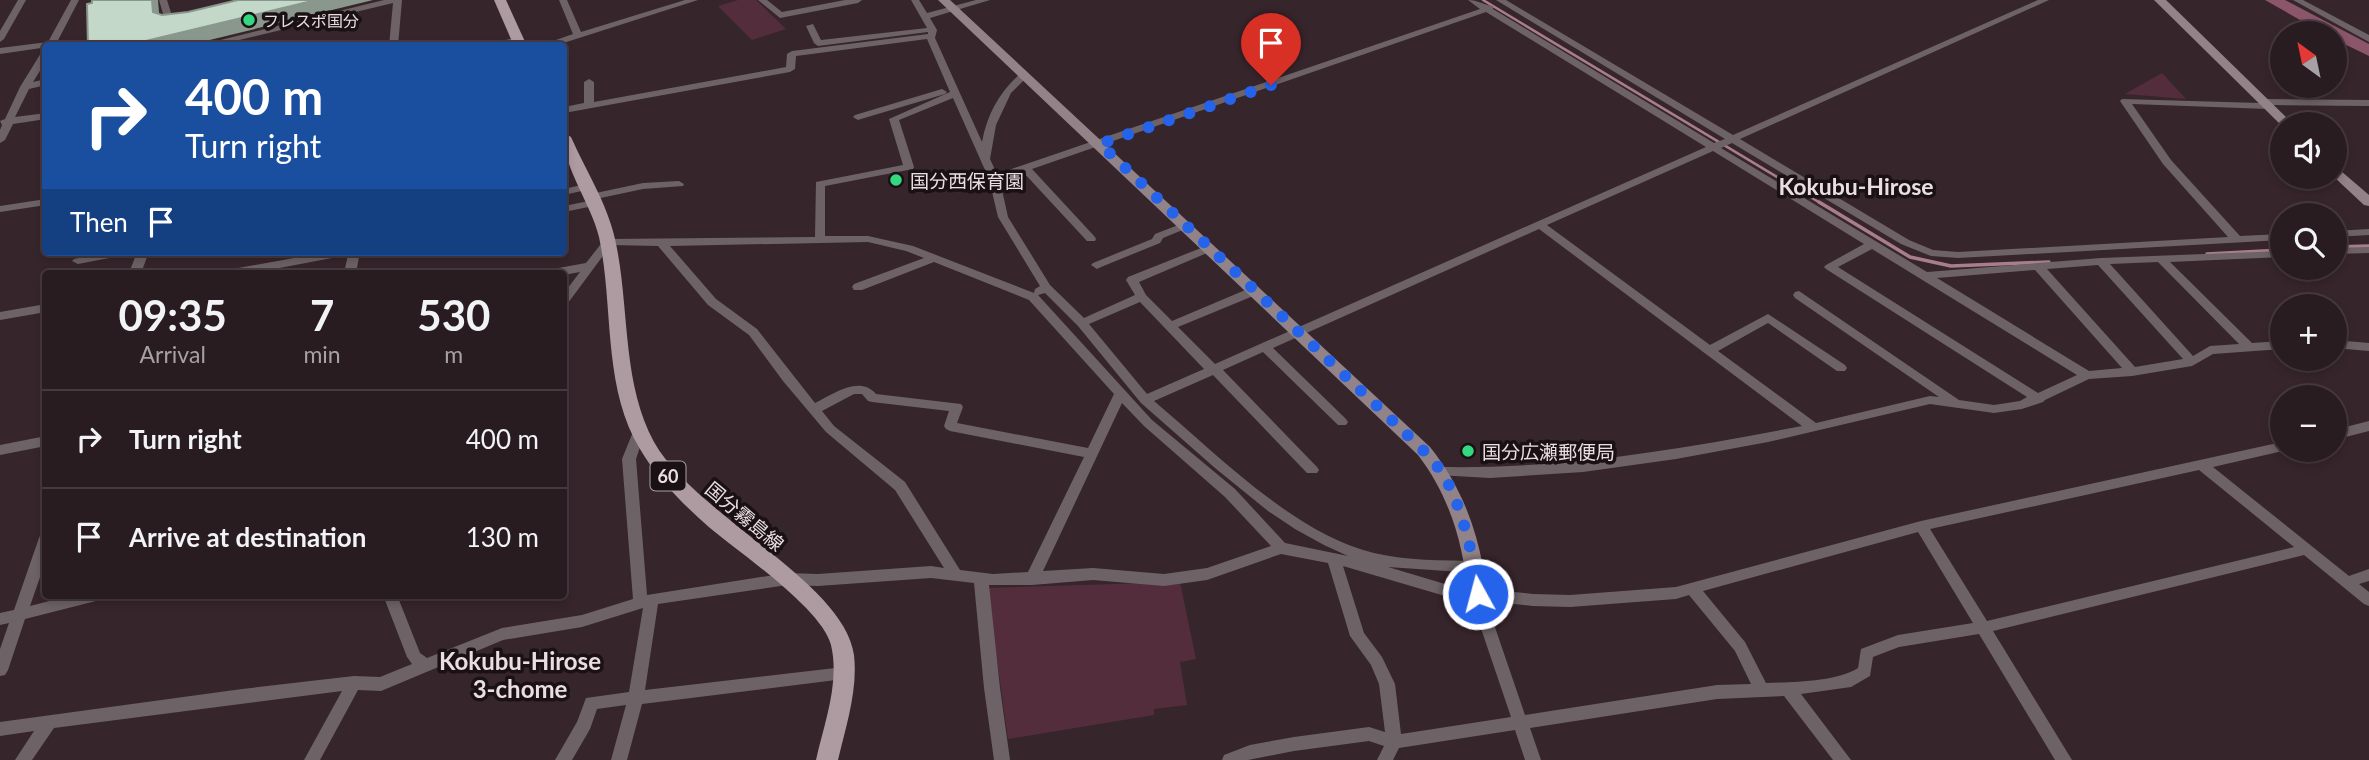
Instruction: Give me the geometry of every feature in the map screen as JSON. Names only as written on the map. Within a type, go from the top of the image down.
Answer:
[{"type":"main road","points":[[500,0],[520,42]]},
{"type":"main road","name":"国分霧島線","points":[[567,144],[608,242],[625,382],[639,432],[664,472],[787,579],[823,613],[839,637],[844,673],[841,700],[827,760]]},
{"type":"street","points":[[0,39],[22,0]]},
{"type":"street","points":[[52,42],[75,0]]},
{"type":"street","points":[[163,0],[169,22],[182,20]]},
{"type":"street","points":[[227,42],[397,0],[393,42]]},
{"type":"street","points":[[563,0],[578,35]]},
{"type":"street","points":[[556,42],[694,0]]},
{"type":"street","points":[[762,0],[780,15],[858,0]]},
{"type":"street","points":[[906,0],[929,32]]},
{"type":"street","points":[[915,0],[985,164],[994,179],[1003,217],[1046,287],[1082,323],[1145,400],[1265,500],[1330,542],[1360,555],[1402,562],[1476,567]]},
{"type":"street","points":[[944,0],[1395,423],[1442,472],[1464,524],[1476,567],[1478,594],[1533,760]]},
{"type":"street","points":[[924,17],[986,0]]},
{"type":"street","points":[[1472,0],[1716,146],[1870,245],[2087,375]]},
{"type":"street","points":[[1145,400],[2045,0]]},
{"type":"street","points":[[2160,0],[2273,112]]},
{"type":"street","points":[[2297,0],[2369,39]]},
{"type":"street","points":[[994,179],[1505,2],[1905,242],[1931,253],[1958,255],[2270,238]]},
{"type":"street","points":[[810,26],[818,43],[929,32]]},
{"type":"street","points":[[567,109],[790,69],[792,54],[929,32]]},
{"type":"street","points":[[0,51],[42,48]]},
{"type":"street","points":[[0,141],[5,122],[42,59]]},
{"type":"street","points":[[985,164],[986,147],[1001,99],[1024,75]]},
{"type":"street","points":[[589,82],[589,105]]},
{"type":"street","points":[[25,87],[42,83]]},
{"type":"street","points":[[858,117],[955,91]]},
{"type":"street","points":[[820,240],[820,184],[909,167],[894,119],[955,91]]},
{"type":"street","points":[[2237,240],[2167,162],[2125,101],[2222,104],[2369,103]]},
{"type":"street","points":[[5,122],[42,117]]},
{"type":"street","points":[[1026,169],[1091,239]]},
{"type":"street","points":[[2347,181],[2369,202]]},
{"type":"street","points":[[567,208],[590,196],[643,186],[678,184]]},
{"type":"street","points":[[567,192],[590,196]]},
{"type":"street","points":[[0,209],[42,203]]},
{"type":"street","points":[[1097,265],[1156,241],[1159,236],[1186,225]]},
{"type":"street","points":[[1540,225],[1814,428]]},
{"type":"street","points":[[2347,233],[2369,232]]},
{"type":"street","points":[[567,296],[608,242],[868,239],[909,248],[1033,297],[1148,423],[1230,493],[1281,548]]},
{"type":"street","points":[[661,243],[712,302],[753,332],[830,429],[900,486],[956,575]]},
{"type":"street","points":[[1870,245],[1830,267],[2039,399]]},
{"type":"street","points":[[1210,248],[1132,280],[1143,297],[1312,470]]},
{"type":"street","points":[[2347,251],[2369,250]]},
{"type":"street","points":[[1923,276],[2101,261],[2270,254]]},
{"type":"street","points":[[78,261],[104,256]]},
{"type":"street","points":[[249,270],[324,256]]},
{"type":"street","points":[[858,287],[934,258]]},
{"type":"street","points":[[2161,259],[2249,347]]},
{"type":"street","points":[[2101,261],[2192,362]]},
{"type":"street","points":[[567,270],[591,266]]},
{"type":"street","points":[[2038,266],[2132,372]]},
{"type":"street","points":[[1033,297],[1046,287]]},
{"type":"street","points":[[1171,326],[1254,291]]},
{"type":"street","points":[[1799,295],[1959,405]]},
{"type":"street","points":[[1082,323],[1143,297]]},
{"type":"street","points":[[0,316],[42,309]]},
{"type":"street","points":[[1709,350],[1768,318],[1841,368]]},
{"type":"street","points":[[2347,345],[2369,347]]},
{"type":"street","points":[[1264,346],[1342,422]]},
{"type":"street","points":[[1442,472],[1500,475],[1635,462],[1814,428],[1930,400],[1994,409],[2039,399],[2087,375],[2132,372],[2192,362],[2210,351],[2270,346]]},
{"type":"street","points":[[814,409],[852,390],[865,390],[872,398],[957,407],[950,426],[1092,454]]},
{"type":"street","points":[[1032,579],[1121,392]]},
{"type":"street","points":[[2347,432],[2369,426]]},
{"type":"street","points":[[619,760],[636,698],[646,601],[629,459],[639,432]]},
{"type":"street","points":[[0,450],[42,442]]},
{"type":"street","points":[[0,729],[354,683],[381,684],[502,634],[582,621],[646,601],[787,579],[818,580],[931,572],[981,579],[1032,579],[1093,574],[1140,579],[1185,578],[1207,574],[1281,548],[1334,559],[1445,590],[1478,594],[1570,601],[1676,593],[1921,526],[2270,450]]},
{"type":"street","points":[[2202,465],[2369,600]]},
{"type":"street","points":[[1921,526],[2064,760]]},
{"type":"street","points":[[0,670],[42,549]]},
{"type":"street","points":[[1230,760],[1261,750],[1369,734],[1394,742],[1717,692],[1760,688],[1788,689],[1851,680],[1866,671],[1866,653],[1898,641],[1982,628],[2308,549]]},
{"type":"street","points":[[1334,559],[1357,636],[1377,661],[1388,684],[1394,742],[1385,760]]},
{"type":"street","points":[[2347,582],[2369,575]]},
{"type":"street","points":[[981,579],[1002,760]]},
{"type":"street","points":[[1691,588],[1732,634],[1752,663],[1760,688]]},
{"type":"street","points":[[0,619],[80,599]]},
{"type":"street","points":[[392,599],[414,657],[424,665]]},
{"type":"street","points":[[564,760],[584,723],[591,703],[844,673]]},
{"type":"street","points":[[312,760],[354,683]]},
{"type":"street","points":[[1788,689],[1843,760]]},
{"type":"street","points":[[23,760],[50,722]]},
{"type":"shaded area","points":[[738,0],[756,0],[786,29],[752,40],[718,6]]},
{"type":"shaded area","points":[[2162,73],[2186,99],[2125,94]]},
{"type":"shaded area","points":[[1180,582],[1196,659],[1180,662],[1187,705],[1154,709],[1154,715],[1008,739],[987,588]]},
{"type":"building","points":[[92,0],[152,0],[153,12],[162,15],[238,0],[316,0],[142,42],[88,42],[87,4],[92,3]]},
{"type":"waterway","points":[[1483,0],[1822,204]]},
{"type":"waterway","points":[[2273,0],[2369,51]]},
{"type":"waterway","points":[[1819,202],[1910,257],[1951,266],[2049,262]]},
{"type":"waterway","points":[[2347,247],[2369,246]]},
{"type":"waterway","points":[[2207,254],[2270,251]]},
{"type":"place","name":"フレスポ国分","points":[[249,20]]},
{"type":"place","name":"国分西保育園","points":[[896,180]]},
{"type":"place","name":"国分広瀬郵便局","points":[[1468,451]]},
{"type":"district","name":"Kokubu-Hirose","points":[[1856,186]]},
{"type":"district","name":"Kokubu-Hirose 3-chome","points":[[520,674]]},
{"type":"route","points":[[1271,85],[1100,144],[1395,423],[1442,472],[1464,524],[1476,567],[1478,594]]}]
